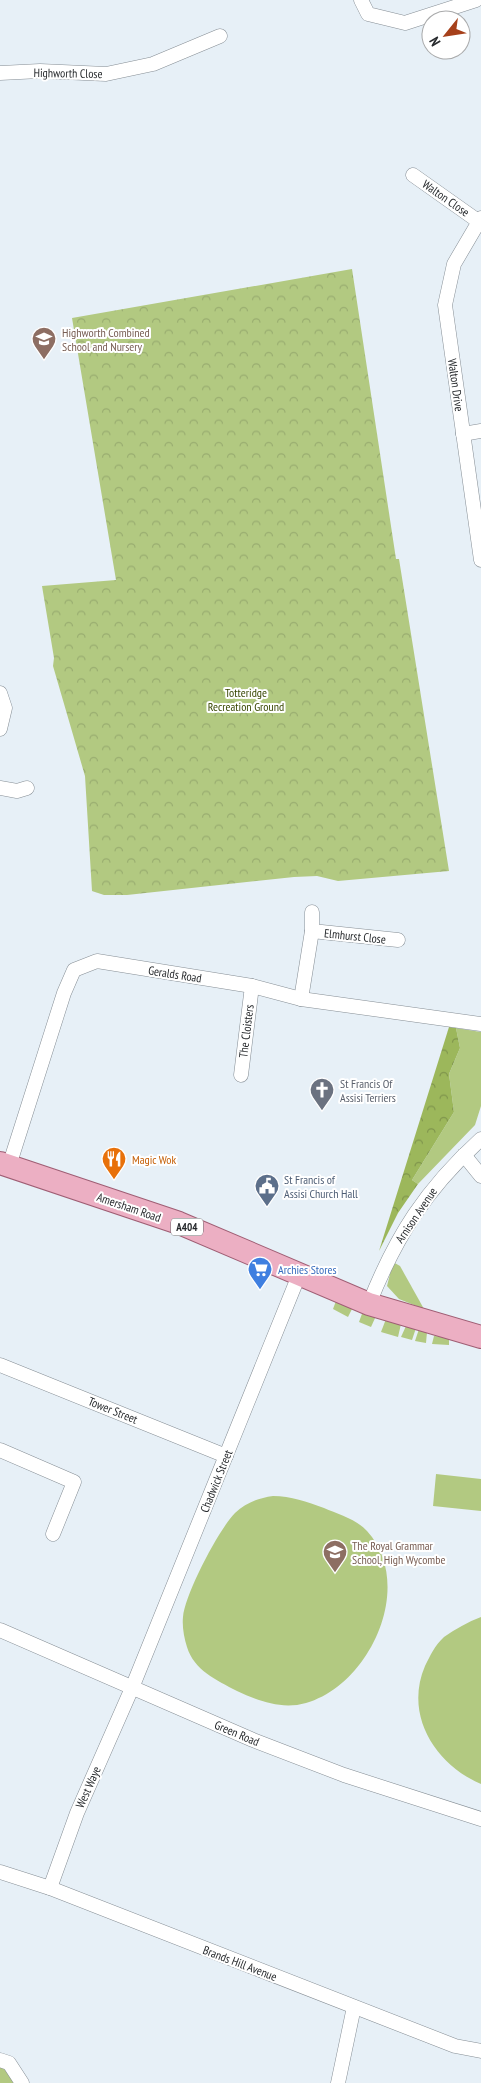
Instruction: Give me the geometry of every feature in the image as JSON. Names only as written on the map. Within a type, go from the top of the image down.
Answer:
[{"type":"main road","name":"Amersham Road","points":[[4,1165],[179,1223],[369,1304],[481,1337]]},
{"type":"street","points":[[361,0],[368,14],[405,23],[476,0]]},
{"type":"street","name":"Highworth Close","points":[[0,74],[40,71],[106,74],[153,64],[220,36]]},
{"type":"street","name":"Walton Close","points":[[413,175],[480,220]]},
{"type":"street","name":"Walton Drive","points":[[480,220],[454,264],[445,305],[481,560]]},
{"type":"street","points":[[464,434],[481,431]]},
{"type":"street","points":[[0,693],[5,708],[0,729]]},
{"type":"street","points":[[0,788],[17,791],[27,788]]},
{"type":"street","name":"Elmhurst Close","points":[[301,999],[312,932],[312,912]]},
{"type":"street","name":"Elmhurst Close","points":[[312,932],[398,940]]},
{"type":"street","name":"Geralds Road","points":[[4,1165],[64,993],[74,970],[97,961],[252,986],[301,999],[481,1024]]},
{"type":"street","name":"The Cloisters","points":[[241,1075],[252,986]]},
{"type":"street","name":"Arnison Avenue","points":[[369,1304],[408,1223],[430,1191],[464,1154],[481,1139]]},
{"type":"street","points":[[464,1154],[481,1176]]},
{"type":"street","name":"Chadwick Street","points":[[132,1688],[299,1275]]},
{"type":"street","name":"Tower Street","points":[[0,1365],[226,1456]]},
{"type":"street","points":[[0,1450],[74,1482],[53,1534]]},
{"type":"street","name":"Green Road","points":[[0,1630],[253,1740],[344,1775],[481,1819]]},
{"type":"street","name":"West Waye","points":[[50,1888],[77,1813],[132,1688]]},
{"type":"street","name":"Brands Hill Avenue","points":[[0,1872],[50,1888],[455,2046],[481,2051]]},
{"type":"street","points":[[338,2083],[354,2007]]},
{"type":"street","points":[[0,2060],[9,2063],[22,2083]]},
{"type":"green space","name":"Totteridge Recreation Ground","points":[[352,269],[396,559],[399,559],[449,871],[338,881],[317,876],[294,877],[127,895],[104,895],[92,891],[85,776],[53,666],[54,658],[42,586],[116,580],[72,318]]},
{"type":"green space","points":[[449,1027],[456,1028],[460,1048],[449,1074],[454,1112],[412,1180],[418,1184],[398,1213],[379,1251]]},
{"type":"green space","points":[[456,1028],[481,1032],[481,1106],[475,1125],[418,1184],[412,1180],[454,1112],[449,1074],[460,1048]]},
{"type":"green space","points":[[393,1262],[400,1266],[424,1309],[399,1299],[387,1286]]},
{"type":"green space","points":[[336,1301],[353,1307],[348,1317],[333,1309]]},
{"type":"green space","points":[[363,1311],[376,1316],[371,1327],[359,1322]]},
{"type":"green space","points":[[386,1319],[401,1324],[398,1337],[381,1332]]},
{"type":"green space","points":[[406,1326],[416,1328],[412,1340],[401,1337]]},
{"type":"green space","points":[[419,1329],[427,1332],[426,1343],[415,1341]]},
{"type":"green space","points":[[434,1336],[449,1337],[449,1345],[432,1344]]},
{"type":"green space","points":[[436,1474],[481,1479],[481,1511],[433,1506]]},
{"type":"green space","points":[[273,1496],[286,1497],[324,1508],[358,1523],[367,1531],[381,1553],[387,1578],[386,1604],[379,1630],[366,1655],[349,1676],[329,1693],[297,1705],[279,1705],[253,1698],[207,1674],[190,1655],[183,1628],[185,1607],[196,1578],[228,1521],[239,1509],[248,1504]]},
{"type":"green space","points":[[481,1617],[481,1784],[450,1764],[438,1751],[428,1736],[421,1720],[418,1702],[419,1684],[425,1666],[438,1644],[453,1631]]},
{"type":"green space","points":[[0,2066],[8,2072],[14,2083],[0,2083]]},
{"type":"place","name":"Highworth Combined School and Nursery","points":[[44,360]]},
{"type":"place","name":"St Francis Of Assisi Terriers","points":[[322,1111]]},
{"type":"place","name":"Magic Wok","points":[[114,1180]]},
{"type":"place","name":"St Francis of Assisi Church Hall","points":[[267,1207]]},
{"type":"place","name":"Archies Stores","points":[[260,1290]]},
{"type":"place","name":"The Royal Grammar School, High Wycombe","points":[[335,1573]]}]
